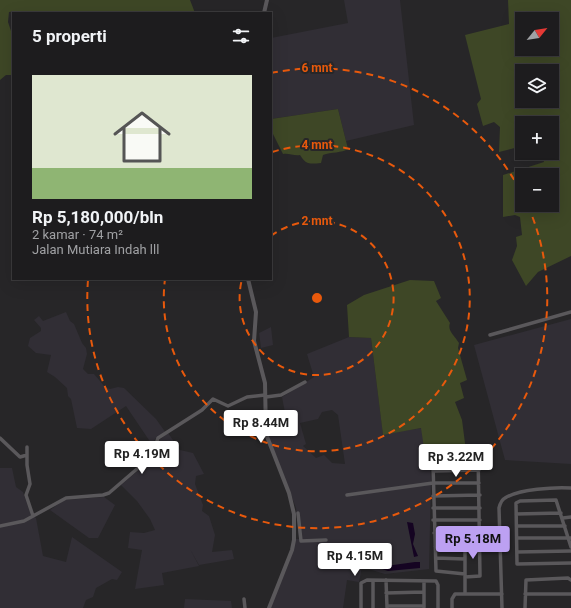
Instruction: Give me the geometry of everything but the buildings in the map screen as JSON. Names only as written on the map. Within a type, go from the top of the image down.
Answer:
[{"type":"street","points":[[264,12],[268,0]]},
{"type":"street","points":[[248,280],[256,312],[254,341],[264,379],[266,396],[266,434],[292,503],[294,529],[292,550],[269,608]]},
{"type":"street","points":[[490,335],[571,312]]},
{"type":"street","points":[[0,526],[24,522],[66,498],[103,495],[109,493],[152,456],[158,438],[202,410],[213,399],[228,406],[247,397],[281,395],[305,382]]},
{"type":"street","points":[[0,438],[20,457],[27,455]]},
{"type":"street","points":[[27,447],[30,484],[26,495],[33,516]]},
{"type":"street","points":[[478,452],[480,495],[480,576],[437,573],[433,520],[434,461],[437,458],[478,458]]},
{"type":"street","points":[[433,471],[479,470]]},
{"type":"street","points":[[347,495],[433,483],[479,483]]},
{"type":"street","points":[[502,608],[499,508],[502,501],[510,496],[542,489],[571,488]]},
{"type":"street","points":[[433,496],[480,495]]},
{"type":"street","points":[[571,547],[570,538],[556,501],[518,501],[516,504],[518,564],[571,563]]},
{"type":"street","points":[[434,508],[480,508]]},
{"type":"street","points":[[298,513],[301,541],[326,540]]},
{"type":"street","points":[[516,514],[561,513]]},
{"type":"street","points":[[562,518],[571,518]]},
{"type":"street","points":[[433,520],[480,520]]},
{"type":"street","points":[[517,526],[565,526]]},
{"type":"street","points":[[434,533],[480,533]]},
{"type":"street","points":[[517,538],[570,538]]},
{"type":"street","points":[[435,546],[480,546]]},
{"type":"street","points":[[465,546],[465,594]]},
{"type":"street","points":[[518,552],[571,551]]},
{"type":"street","points":[[436,558],[465,559]]},
{"type":"street","points":[[525,608],[524,582],[528,579],[568,578],[571,580]]},
{"type":"street","points":[[386,580],[387,607],[424,607],[424,580]]},
{"type":"street","points":[[361,608],[361,584],[364,581],[424,580],[438,583],[438,608]]},
{"type":"street","points":[[373,581],[374,608]]},
{"type":"street","points":[[386,593],[424,592]]},
{"type":"street","points":[[452,608],[454,594],[502,594]]},
{"type":"street","points":[[525,594],[571,594]]},
{"type":"street","points":[[244,600],[245,608]]},
{"type":"shaded area","points":[[344,0],[400,0],[414,125],[346,141],[338,109],[272,119],[272,38],[348,23]]},
{"type":"shaded area","points":[[66,312],[86,348],[87,354],[83,369],[88,374],[94,374],[105,387],[110,389],[118,387],[124,388],[156,419],[166,433],[155,439],[153,446],[126,406],[91,429],[77,428],[71,399],[68,396],[67,388],[47,372],[51,355],[36,353],[28,346],[30,338],[41,331],[41,328],[34,320],[39,316],[43,321]]},
{"type":"shaded area","points":[[571,319],[571,464],[505,460],[474,345]]},
{"type":"shaded area","points":[[271,327],[273,345],[261,348],[259,333]]},
{"type":"shaded area","points":[[349,337],[371,338],[383,434],[422,428],[432,448],[432,458],[430,461],[429,569],[385,574],[362,567],[359,582],[347,580],[343,608],[270,608],[289,563],[295,539],[299,539],[296,508],[269,437],[267,421],[286,418],[282,397],[314,377],[307,354]],"holes":[[[332,410],[338,415],[345,464],[332,463],[324,455],[316,458],[303,446],[306,444],[300,423],[318,419],[322,412]]]},
{"type":"shaded area","points":[[168,433],[180,450],[193,453],[204,474],[196,476],[195,484],[203,505],[202,511],[209,516],[215,535],[212,552],[232,550],[234,559],[199,565],[190,549],[199,566],[162,573],[164,585],[135,589],[142,550],[128,548],[130,532],[144,533],[155,530],[150,519],[137,501],[121,485],[152,459],[159,440]]},
{"type":"shaded area","points":[[0,468],[12,468],[16,487],[23,492],[31,515],[36,518],[43,556],[66,562],[72,537],[122,572],[117,580],[112,579],[96,588],[93,597],[86,600],[83,608],[0,608]]},
{"type":"shaded area","points":[[104,497],[115,505],[98,538],[89,538],[50,510],[64,500]]},
{"type":"shaded area","points":[[407,522],[413,523],[415,534],[413,544],[418,556],[414,557]]},
{"type":"shaded area","points":[[420,562],[420,568],[388,571],[382,569],[386,566]]},
{"type":"shaded area","points":[[185,599],[231,601],[232,608],[184,608]]},
{"type":"green space","points":[[0,0],[190,0],[195,12],[9,12],[8,22],[12,34],[12,75],[6,75],[0,80]]},
{"type":"green space","points":[[508,0],[571,0],[571,256],[538,272],[526,286],[512,260],[517,246],[516,237],[522,235],[520,217],[515,215],[503,217],[503,175],[515,171],[515,212],[559,212],[559,168],[525,168],[544,162],[543,160],[559,160],[559,116],[515,116],[515,148],[499,152],[500,127],[494,122],[483,126],[477,104],[481,99],[465,35],[509,24]]},
{"type":"green space","points":[[338,109],[348,149],[323,155],[321,163],[311,164],[306,162],[300,155],[283,154],[272,132],[272,119]]},
{"type":"green space","points":[[410,280],[434,281],[441,298],[436,301],[450,323],[450,331],[459,343],[458,348],[467,380],[460,383],[464,398],[455,402],[462,420],[466,451],[424,448],[421,428],[383,435],[371,338],[349,337],[347,305],[364,295]]}]
